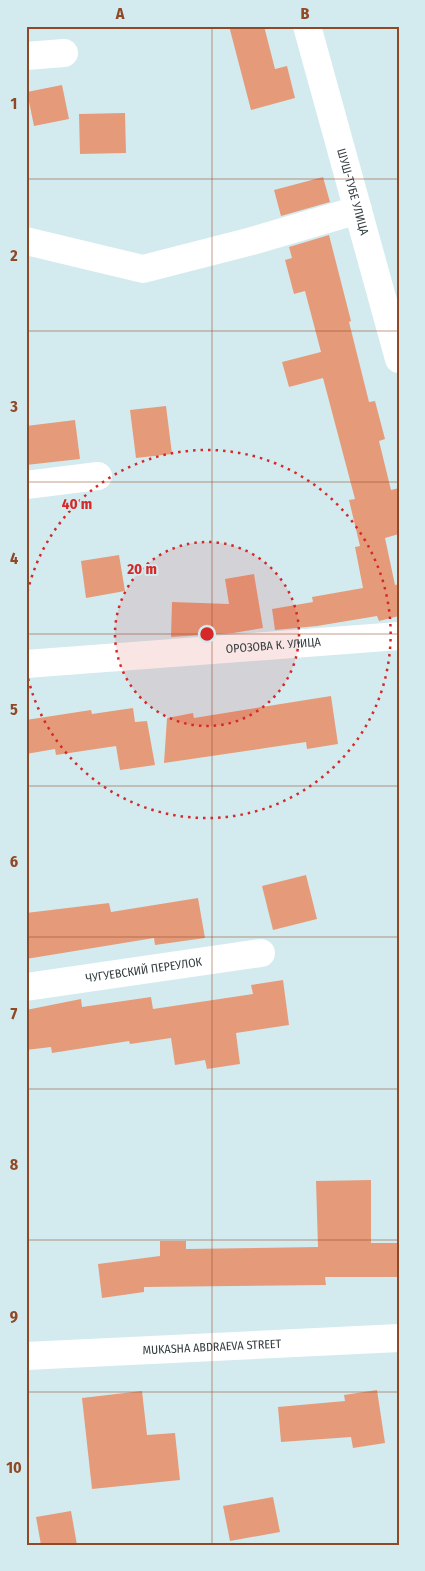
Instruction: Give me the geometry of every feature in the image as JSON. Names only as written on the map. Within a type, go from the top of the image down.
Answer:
[{"type":"street","name":"ШУШ-ТУБЕ УЛИЦА","points":[[307,26],[399,359]]},
{"type":"street","points":[[26,56],[64,53]]},
{"type":"street","points":[[26,241],[143,269],[243,244],[358,210]]},
{"type":"street","points":[[26,485],[98,476]]},
{"type":"street","name":"ОРОЗОВА К. УЛИЦА","points":[[26,664],[399,636]]},
{"type":"street","name":"ЧУГУЕВСКИЙ ПЕРЕУЛОК","points":[[26,987],[261,953]]},
{"type":"street","name":"MUKASHA ABDRAEVA STREET","points":[[26,1356],[399,1338]]},
{"type":"building","points":[[229,26],[264,26],[275,69],[287,66],[295,98],[251,110]]},
{"type":"building","points":[[62,85],[69,119],[34,126],[27,92]]},
{"type":"building","points":[[125,113],[126,153],[80,154],[79,114]]},
{"type":"building","points":[[323,177],[330,202],[281,216],[274,190]]},
{"type":"building","points":[[329,235],[369,402],[375,401],[385,439],[379,441],[391,490],[399,488],[399,534],[385,538],[395,585],[399,584],[399,616],[379,621],[377,616],[317,626],[275,630],[272,609],[313,602],[312,597],[363,588],[355,547],[360,546],[349,500],[355,499],[323,378],[289,387],[282,362],[321,352],[305,291],[294,294],[285,260],[292,258],[289,247]]},
{"type":"building","points":[[166,406],[172,454],[136,458],[130,410]]},
{"type":"building","points":[[75,420],[80,459],[26,465],[26,426]]},
{"type":"building","points":[[119,555],[125,591],[86,598],[81,561]]},
{"type":"building","points":[[254,574],[263,628],[233,633],[171,637],[172,602],[229,604],[225,579]]},
{"type":"building","points":[[331,696],[338,744],[307,749],[306,742],[164,763],[167,718],[193,713],[194,718]]},
{"type":"building","points":[[133,708],[135,722],[147,721],[155,765],[120,770],[116,746],[56,755],[55,749],[26,754],[26,720],[91,710],[92,714]]},
{"type":"building","points":[[306,875],[317,919],[273,930],[262,886]]},
{"type":"building","points":[[198,898],[205,938],[155,945],[154,938],[26,959],[26,913],[109,903],[111,912]]},
{"type":"building","points":[[283,980],[289,1025],[236,1033],[240,1064],[207,1069],[205,1060],[175,1065],[171,1038],[130,1044],[129,1041],[52,1053],[51,1047],[26,1050],[26,1010],[81,999],[82,1007],[151,997],[153,1009],[253,994],[251,985]]},
{"type":"building","points":[[371,1180],[371,1243],[399,1243],[399,1277],[325,1277],[326,1285],[144,1287],[144,1292],[102,1298],[98,1264],[160,1256],[160,1241],[186,1241],[186,1249],[318,1247],[316,1181]]},
{"type":"building","points":[[377,1390],[385,1443],[353,1448],[351,1437],[281,1442],[278,1407],[345,1401],[344,1395]]},
{"type":"building","points":[[142,1391],[147,1435],[175,1433],[180,1480],[92,1489],[82,1398]]},
{"type":"building","points":[[273,1497],[280,1532],[230,1541],[223,1506]]},
{"type":"building","points":[[71,1511],[77,1545],[41,1545],[36,1517]]}]
